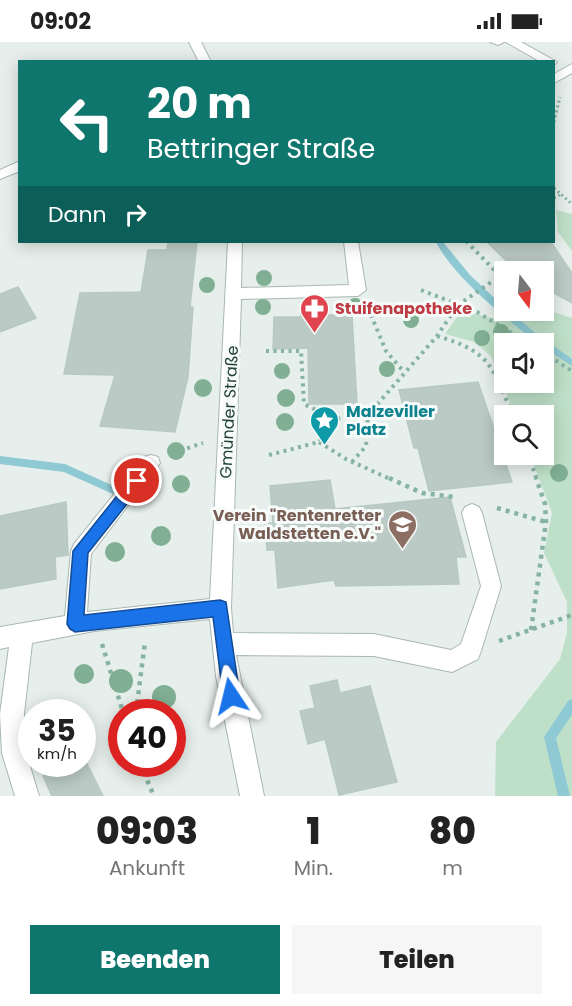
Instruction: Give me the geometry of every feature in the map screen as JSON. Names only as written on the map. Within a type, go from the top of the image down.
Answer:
[{"type":"street","points":[[195,42],[204,60]]},
{"type":"street","points":[[512,42],[548,60]]},
{"type":"street","points":[[555,63],[570,69]]},
{"type":"street","points":[[555,78],[570,69]]},
{"type":"street","points":[[0,175],[18,166]]},
{"type":"street","name":"Gmünder Straße","points":[[235,243],[220,608],[223,644],[252,796]]},
{"type":"street","points":[[234,294],[358,290],[351,243]]},
{"type":"street","points":[[85,622],[81,551],[151,463]]},
{"type":"street","points":[[223,644],[374,645],[452,661],[470,651],[491,586],[472,513]]},
{"type":"street","points":[[27,796],[14,753],[11,635],[85,622],[220,608]]},
{"type":"path","points":[[555,189],[572,204]]},
{"type":"path","points":[[555,198],[560,195]]},
{"type":"path","points":[[352,462],[366,446],[368,415],[436,336],[458,305],[501,276],[468,243]]},
{"type":"path","points":[[358,290],[374,317],[386,351],[404,372]]},
{"type":"path","points":[[421,290],[458,305],[515,333]]},
{"type":"path","points":[[436,336],[461,342],[481,353],[494,369],[509,405]]},
{"type":"path","points":[[266,351],[301,351],[304,404],[334,419],[368,415]]},
{"type":"path","points":[[554,359],[572,371]]},
{"type":"path","points":[[269,455],[319,442],[334,419]]},
{"type":"path","points":[[151,463],[184,447],[227,437]]},
{"type":"path","points":[[319,442],[352,462],[422,492]]},
{"type":"path","points":[[531,630],[546,522],[545,504],[532,465]]},
{"type":"path","points":[[470,651],[572,615]]},
{"type":"path","points":[[137,699],[147,616]]},
{"type":"path","points":[[85,622],[118,699]]},
{"type":"path","points":[[146,777],[154,796]]},
{"type":"green space","points":[[556,210],[572,214],[572,251],[558,232]]},
{"type":"green space","points":[[461,311],[494,318],[494,321],[554,321],[554,312],[572,318],[572,796],[495,796],[496,742],[560,659],[567,633],[567,602],[544,553],[552,513],[534,465],[554,465],[554,405],[511,405],[506,393],[554,393],[554,333],[494,333],[494,363],[491,356],[474,342],[445,334]]},
{"type":"building","points":[[168,243],[197,243],[190,307],[193,307],[188,377],[175,432],[100,426],[115,375],[64,374],[80,293],[141,292],[148,250],[167,250]]},
{"type":"building","points":[[488,243],[552,243],[572,273],[572,303],[554,293],[554,261],[507,261]]},
{"type":"building","points":[[18,287],[36,318],[0,332],[0,294]]},
{"type":"building","points":[[301,311],[324,311],[324,315],[352,315],[357,404],[309,404],[308,348],[273,349],[274,317],[301,317]]},
{"type":"building","points":[[478,382],[494,429],[494,465],[506,465],[512,482],[429,491],[418,448],[414,448],[399,390]]},
{"type":"building","points":[[330,480],[335,509],[450,497],[466,557],[456,557],[459,584],[336,586],[334,580],[278,588],[275,550],[267,550],[265,524],[273,523],[270,486]]},
{"type":"building","points":[[66,502],[68,555],[55,557],[56,579],[0,589],[0,516]]},
{"type":"building","points":[[337,680],[340,693],[370,686],[397,782],[339,795],[325,739],[308,744],[300,711],[315,708],[310,686]]},
{"type":"building","points":[[43,777],[94,777],[103,796],[52,796]]},
{"type":"waterway","points":[[440,243],[452,260],[483,293],[535,337],[572,363]]},
{"type":"waterway","points":[[0,460],[65,468],[113,490]]},
{"type":"waterway","points":[[564,796],[550,737],[572,705]]},
{"type":"place","name":"Stuifenapotheke","points":[[314,334]]},
{"type":"place","name":"Malzeviller Platz","points":[[325,446]]},
{"type":"place","name":"Verein \"Rentenretter Waldstetten e.V.\"","points":[[402,550]]},
{"type":"route","points":[[137,481],[81,551],[75,624],[220,608],[231,696]]}]
